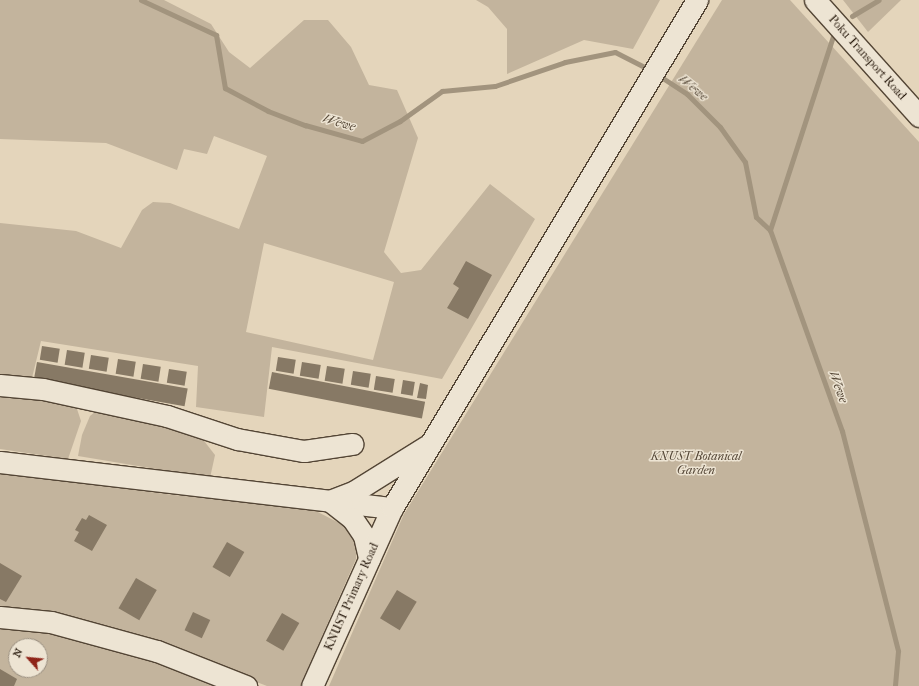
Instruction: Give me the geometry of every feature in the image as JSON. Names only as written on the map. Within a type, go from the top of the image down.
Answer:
[{"type":"street","name":"KNUST Primary Road","points":[[312,686],[392,508],[646,82],[697,0]]},
{"type":"street","name":"Poku Transport Road","points":[[815,0],[919,116]]},
{"type":"street","points":[[0,385],[43,389],[167,416],[237,439],[304,451],[352,444]]},
{"type":"street","points":[[330,501],[355,491],[431,443]]},
{"type":"street","points":[[0,462],[392,508]]},
{"type":"street","points":[[330,501],[352,518],[360,530],[370,558]]},
{"type":"street","points":[[0,617],[51,622],[157,651],[246,686]]},
{"type":"green space","points":[[0,0],[164,0],[211,24],[229,52],[250,68],[304,20],[328,20],[351,47],[369,85],[397,90],[418,138],[384,252],[401,273],[421,270],[490,184],[535,219],[442,379],[272,347],[264,417],[196,407],[198,366],[41,341],[31,382],[0,380],[0,223],[76,231],[121,248],[142,210],[153,202],[170,203],[239,229],[267,156],[214,136],[207,154],[184,149],[177,170],[106,143],[0,139]],"holes":[[[264,243],[394,282],[373,360],[246,332]]]},
{"type":"green space","points":[[476,0],[660,0],[633,49],[584,40],[507,74],[507,29],[488,7]]},
{"type":"green space","name":"KNUST Botanical Garden","points":[[722,0],[790,0],[919,142],[919,686],[329,686],[404,514]]},
{"type":"green space","points":[[843,0],[901,0],[868,32]]},
{"type":"green space","points":[[0,390],[63,399],[77,409],[81,421],[68,459],[0,449]]},
{"type":"green space","points":[[101,407],[201,437],[215,455],[210,478],[78,456],[82,435],[90,416]]},
{"type":"green space","points":[[0,473],[174,495],[310,508],[349,528],[357,543],[356,559],[300,686],[267,686],[145,639],[0,608]]},
{"type":"green space","points":[[0,624],[54,630],[162,658],[232,686],[0,686]]},
{"type":"building","points":[[466,261],[492,275],[468,319],[447,308],[459,288],[453,284]]},
{"type":"building","points":[[42,346],[60,349],[58,363],[40,360]]},
{"type":"building","points":[[67,350],[85,353],[82,368],[65,365]]},
{"type":"building","points":[[91,355],[109,358],[107,372],[89,369]]},
{"type":"building","points":[[278,357],[296,360],[294,374],[276,371]]},
{"type":"building","points":[[118,359],[136,362],[133,377],[116,374]]},
{"type":"building","points":[[37,362],[188,389],[185,406],[34,380]]},
{"type":"building","points":[[302,362],[321,365],[319,379],[300,376]]},
{"type":"building","points":[[143,364],[161,367],[158,382],[141,379]]},
{"type":"building","points":[[327,366],[345,369],[342,384],[325,381]]},
{"type":"building","points":[[169,369],[187,372],[185,386],[167,383]]},
{"type":"building","points":[[353,371],[371,374],[369,388],[351,385]]},
{"type":"building","points":[[272,372],[425,402],[422,418],[269,389]]},
{"type":"building","points":[[376,376],[395,379],[393,393],[374,390]]},
{"type":"building","points":[[403,380],[415,382],[413,396],[401,394]]},
{"type":"building","points":[[420,383],[428,385],[426,399],[417,398]]},
{"type":"building","points":[[89,515],[107,525],[92,551],[74,541],[79,532],[75,530],[82,518],[86,520]]},
{"type":"building","points":[[227,542],[244,552],[230,577],[212,567]]},
{"type":"building","points":[[0,563],[22,576],[6,602],[0,599]]},
{"type":"building","points":[[136,578],[157,590],[139,620],[119,608]]},
{"type":"building","points":[[397,590],[417,602],[400,630],[380,618]]},
{"type":"building","points":[[193,612],[210,620],[202,638],[185,630]]},
{"type":"building","points":[[282,613],[299,623],[283,651],[266,641]]},
{"type":"building","points":[[0,669],[8,674],[8,678],[17,679],[14,686],[0,686]]},
{"type":"waterway","name":"Wewe","points":[[141,0],[216,35],[225,88],[268,111],[305,125],[362,141],[400,121],[442,91],[495,86],[565,62],[615,52],[650,70]]},
{"type":"waterway","points":[[852,16],[879,0]]},
{"type":"waterway","points":[[770,230],[833,36]]},
{"type":"waterway","name":"Wewe","points":[[658,75],[687,94],[720,127],[745,162],[756,217],[770,230],[842,431],[898,651],[895,686]]}]
